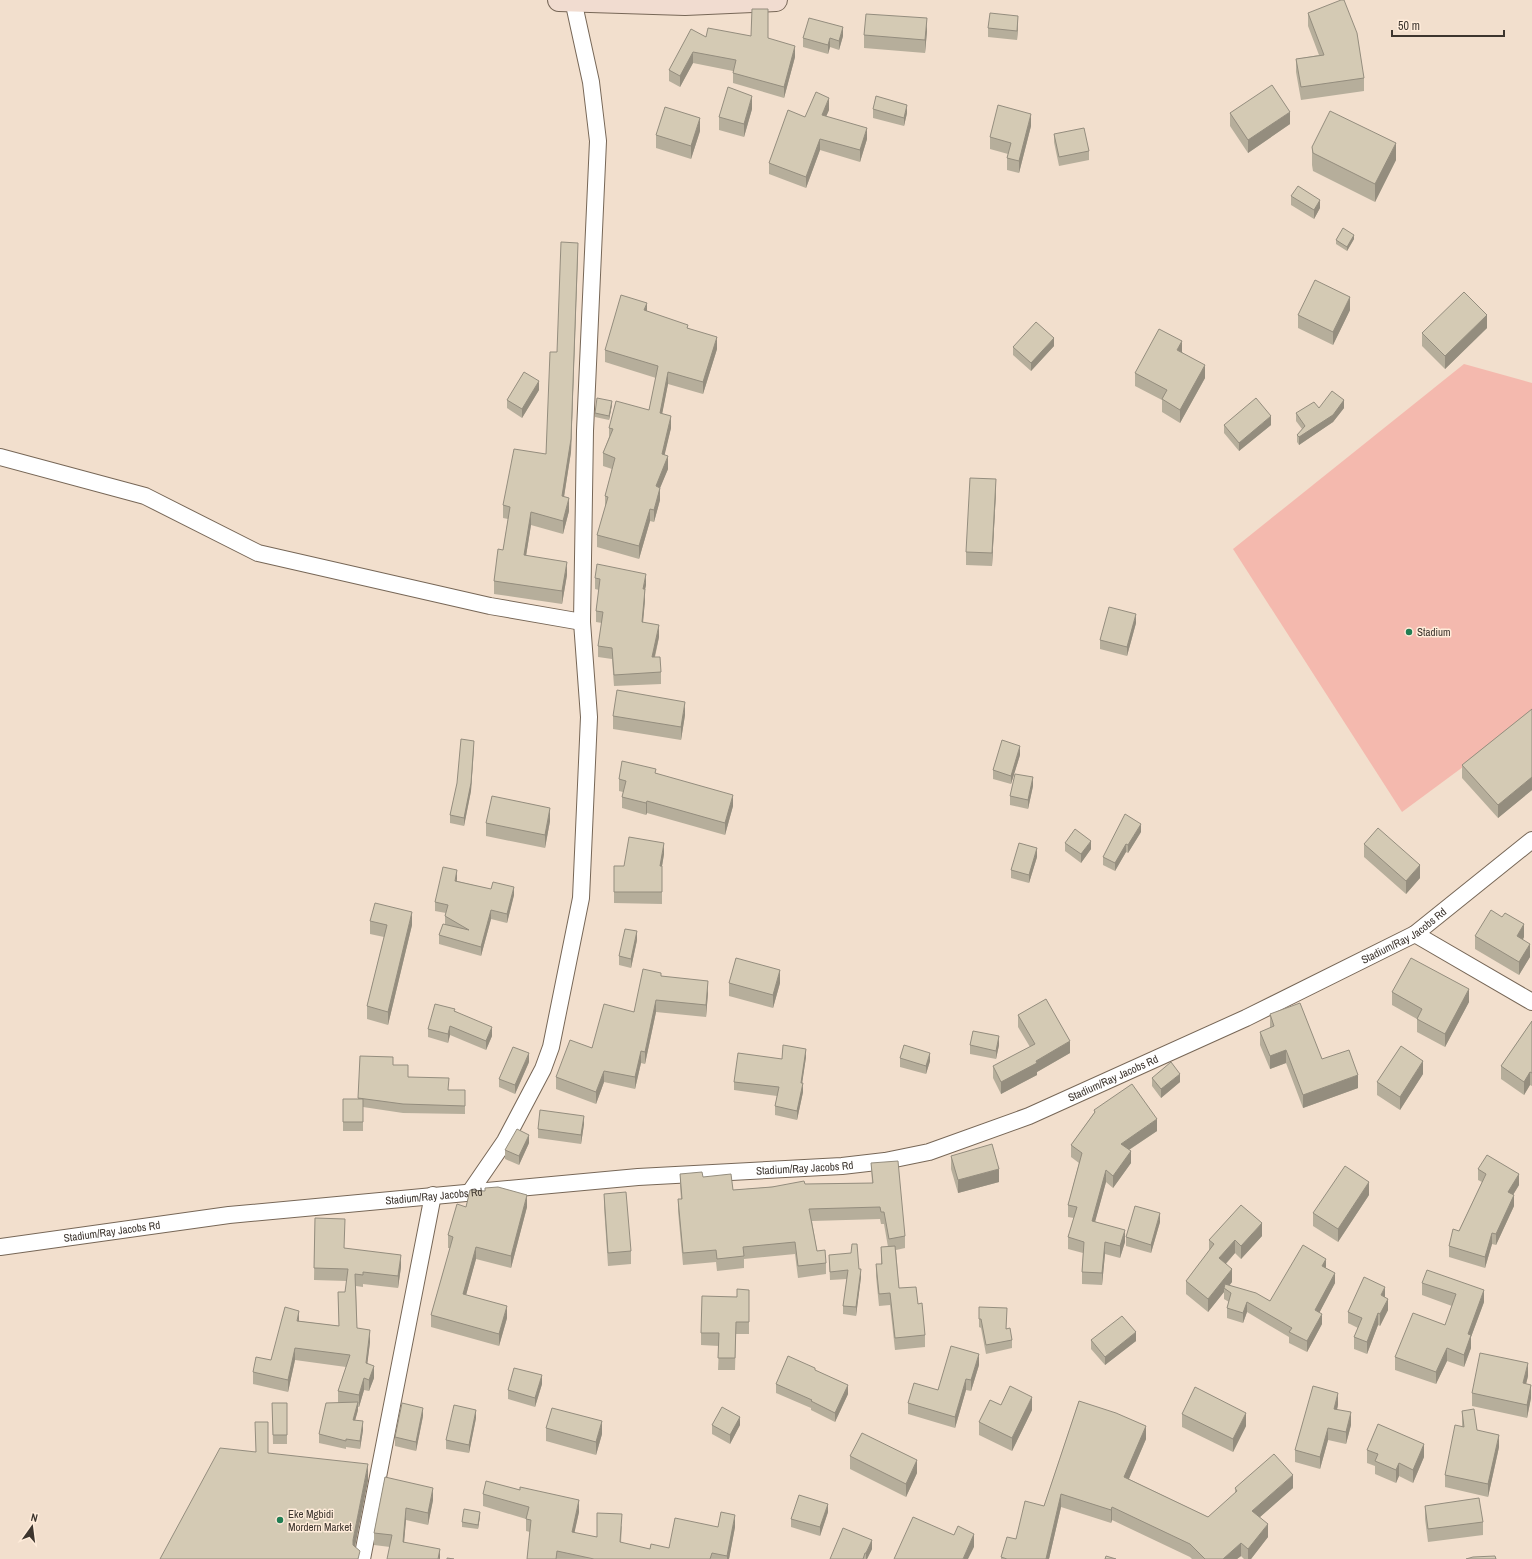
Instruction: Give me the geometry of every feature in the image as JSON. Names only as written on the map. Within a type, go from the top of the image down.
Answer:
[{"type":"main road","points":[[559,0],[685,4],[776,0]]},
{"type":"street","points":[[470,1192],[505,1141],[543,1069],[551,1047],[581,898],[589,717],[582,622],[585,431],[598,141],[591,82],[573,0]]},
{"type":"street","points":[[0,457],[145,496],[258,553],[490,606],[582,622]]},
{"type":"street","name":"Stadium/Ray Jacobs Rd","points":[[0,1247],[229,1215],[638,1177],[842,1166],[885,1161],[929,1152],[1029,1116],[1246,1018],[1415,934],[1532,840]]},
{"type":"street","points":[[1415,934],[1532,1002]]},
{"type":"street","points":[[362,1559],[433,1195]]},
{"type":"shaded area","name":"Stadium","points":[[1464,364],[1532,383],[1532,716],[1402,812],[1233,549]]},
{"type":"building","points":[[1344,0],[1357,33],[1364,78],[1301,87],[1296,59],[1324,55],[1308,13]]},
{"type":"building","points":[[752,9],[768,9],[768,38],[795,46],[784,87],[733,73],[736,60],[693,52],[680,76],[669,70],[691,29],[706,37],[708,28],[751,36]]},
{"type":"building","points":[[990,13],[1018,16],[1017,31],[988,28]]},
{"type":"building","points":[[866,14],[927,18],[925,40],[864,35]]},
{"type":"building","points":[[809,18],[843,27],[839,41],[830,38],[828,45],[803,38]]},
{"type":"building","points":[[1272,85],[1290,112],[1248,140],[1230,113]]},
{"type":"building","points":[[728,87],[752,96],[744,124],[719,117]]},
{"type":"building","points":[[816,92],[829,98],[822,115],[867,128],[860,150],[820,139],[806,177],[769,163],[788,110],[805,117]]},
{"type":"building","points":[[876,96],[907,105],[904,118],[873,109]]},
{"type":"building","points":[[998,105],[1031,114],[1019,161],[1007,158],[1011,143],[990,137]]},
{"type":"building","points":[[665,107],[700,118],[691,146],[656,135]]},
{"type":"building","points":[[1330,111],[1396,143],[1375,184],[1313,153],[1312,147]]},
{"type":"building","points":[[1084,128],[1089,151],[1059,157],[1054,134]]},
{"type":"building","points":[[1298,186],[1320,200],[1314,210],[1291,196]]},
{"type":"building","points":[[1343,228],[1354,235],[1347,247],[1336,240]]},
{"type":"building","points":[[561,242],[578,243],[571,439],[562,496],[569,498],[563,521],[531,512],[524,555],[567,562],[562,591],[494,581],[498,549],[503,550],[510,507],[503,505],[514,449],[546,454],[550,352],[557,352]]},
{"type":"building","points":[[1315,280],[1350,297],[1333,332],[1298,315]]},
{"type":"building","points":[[1464,292],[1487,315],[1445,356],[1422,333]]},
{"type":"building","points":[[621,295],[647,303],[644,310],[688,325],[687,328],[717,337],[703,382],[668,372],[660,413],[671,416],[662,454],[668,456],[656,486],[660,488],[654,510],[650,509],[639,546],[597,535],[608,497],[605,496],[615,458],[603,453],[613,429],[609,428],[616,401],[649,410],[658,366],[605,350]]},
{"type":"building","points":[[1036,322],[1054,338],[1031,363],[1013,347]]},
{"type":"building","points":[[1159,329],[1182,341],[1177,350],[1205,365],[1180,410],[1162,399],[1167,390],[1135,373]]},
{"type":"building","points":[[524,372],[539,381],[522,409],[507,400]]},
{"type":"building","points":[[1332,391],[1344,400],[1333,415],[1299,437],[1297,435],[1305,426],[1296,413],[1314,402],[1319,408]]},
{"type":"building","points":[[597,398],[612,401],[609,416],[595,413]]},
{"type":"building","points":[[1256,398],[1271,416],[1239,443],[1224,425]]},
{"type":"building","points":[[970,478],[996,479],[992,553],[966,552]]},
{"type":"building","points":[[597,564],[646,574],[643,589],[645,589],[642,622],[659,625],[652,657],[660,657],[661,672],[614,675],[612,648],[598,646],[603,612],[596,611],[600,579],[595,578]]},
{"type":"building","points":[[1109,607],[1136,614],[1127,647],[1100,640]]},
{"type":"building","points":[[617,690],[685,702],[681,727],[613,716]]},
{"type":"building","points":[[1532,709],[1532,777],[1498,805],[1462,765]]},
{"type":"building","points":[[461,739],[474,741],[471,783],[464,818],[450,815],[457,783]]},
{"type":"building","points":[[1002,740],[1020,746],[1011,776],[993,770]]},
{"type":"building","points":[[622,761],[656,769],[655,773],[733,795],[725,823],[647,801],[646,803],[622,797],[626,781],[619,779]]},
{"type":"building","points":[[1015,774],[1033,777],[1028,800],[1010,796]]},
{"type":"building","points":[[492,796],[550,808],[545,835],[486,823]]},
{"type":"building","points":[[1125,814],[1141,824],[1128,845],[1126,844],[1115,863],[1103,857]]},
{"type":"building","points":[[1378,828],[1420,865],[1406,881],[1364,844]]},
{"type":"building","points":[[1075,829],[1091,841],[1081,854],[1065,843]]},
{"type":"building","points":[[629,837],[664,843],[660,866],[662,866],[662,892],[614,892],[614,866],[624,866]]},
{"type":"building","points":[[1019,843],[1037,848],[1029,875],[1011,870]]},
{"type":"building","points":[[443,867],[457,870],[455,881],[491,889],[493,882],[514,887],[507,914],[491,910],[481,947],[439,935],[443,924],[469,930],[445,916],[448,905],[435,902]]},
{"type":"building","points":[[375,903],[412,912],[388,1012],[367,1006],[387,925],[370,921]]},
{"type":"building","points":[[1491,910],[1502,917],[1505,913],[1524,924],[1517,936],[1530,944],[1519,962],[1475,936]]},
{"type":"building","points":[[625,929],[637,931],[631,959],[619,956]]},
{"type":"building","points":[[736,958],[780,970],[773,995],[729,983]]},
{"type":"building","points":[[1411,958],[1469,989],[1445,1034],[1417,1019],[1422,1009],[1392,992]]},
{"type":"building","points":[[643,969],[661,973],[661,976],[708,981],[706,1005],[656,1000],[645,1052],[641,1051],[635,1077],[604,1071],[596,1092],[556,1077],[570,1040],[592,1048],[604,1004],[634,1012]]},
{"type":"building","points":[[1046,999],[1070,1041],[1036,1061],[1037,1063],[1001,1082],[993,1066],[1035,1044],[1018,1015]]},
{"type":"building","points":[[1300,1003],[1322,1059],[1349,1050],[1358,1075],[1303,1095],[1286,1050],[1270,1056],[1260,1032],[1274,1026],[1270,1014]]},
{"type":"building","points":[[435,1004],[455,1009],[454,1011],[492,1027],[486,1041],[450,1026],[448,1034],[428,1029]]},
{"type":"building","points":[[1532,1021],[1532,1073],[1530,1072],[1524,1082],[1501,1066]]},
{"type":"building","points":[[973,1031],[999,1036],[996,1051],[970,1045]]},
{"type":"building","points":[[783,1045],[806,1049],[801,1083],[803,1083],[797,1111],[775,1106],[779,1087],[734,1082],[738,1053],[782,1059]]},
{"type":"building","points":[[904,1045],[930,1053],[926,1066],[900,1058]]},
{"type":"building","points":[[1401,1046],[1423,1061],[1400,1097],[1377,1082]]},
{"type":"building","points":[[513,1047],[529,1053],[515,1085],[499,1079]]},
{"type":"building","points":[[360,1056],[393,1057],[393,1065],[408,1065],[408,1077],[449,1078],[448,1090],[465,1090],[465,1106],[403,1104],[358,1098]]},
{"type":"building","points":[[1171,1062],[1180,1074],[1161,1089],[1152,1078]]},
{"type":"building","points":[[1132,1084],[1157,1119],[1121,1144],[1131,1151],[1113,1176],[1106,1170],[1092,1221],[1125,1230],[1120,1246],[1105,1242],[1102,1273],[1082,1272],[1084,1242],[1068,1237],[1077,1207],[1068,1205],[1082,1153],[1071,1145],[1095,1112],[1094,1110]]},
{"type":"building","points":[[343,1099],[363,1099],[363,1122],[343,1122]]},
{"type":"building","points":[[540,1110],[584,1116],[581,1135],[538,1129]]},
{"type":"building","points":[[517,1129],[529,1135],[519,1156],[505,1150]]},
{"type":"building","points":[[992,1144],[999,1169],[958,1180],[951,1156]]},
{"type":"building","points":[[1487,1155],[1519,1174],[1508,1192],[1514,1195],[1496,1234],[1492,1233],[1485,1257],[1449,1246],[1453,1229],[1459,1231],[1486,1174],[1478,1169]]},
{"type":"building","points":[[898,1161],[905,1236],[889,1239],[884,1212],[881,1212],[880,1207],[809,1209],[817,1251],[825,1250],[826,1263],[798,1266],[795,1242],[743,1247],[744,1256],[717,1259],[716,1250],[683,1253],[678,1199],[682,1199],[680,1174],[702,1172],[703,1177],[731,1174],[733,1190],[772,1187],[804,1181],[805,1184],[873,1183],[871,1163]]},
{"type":"building","points":[[1345,1166],[1369,1182],[1338,1229],[1313,1213]]},
{"type":"building","points":[[498,1187],[527,1195],[511,1256],[476,1247],[463,1294],[507,1306],[499,1334],[431,1315],[453,1237],[448,1235],[457,1204],[466,1207],[470,1190],[485,1191],[485,1188]]},
{"type":"building","points":[[626,1192],[631,1251],[608,1253],[604,1194]]},
{"type":"building","points":[[1241,1205],[1262,1223],[1241,1246],[1235,1240],[1219,1258],[1232,1269],[1208,1299],[1186,1281],[1214,1244],[1209,1240]]},
{"type":"building","points":[[1135,1206],[1160,1213],[1151,1245],[1126,1237]]},
{"type":"building","points":[[315,1218],[345,1219],[344,1248],[401,1255],[398,1276],[363,1272],[363,1275],[355,1274],[357,1328],[370,1330],[366,1363],[374,1366],[369,1380],[364,1378],[359,1395],[338,1391],[350,1355],[295,1348],[288,1380],[253,1372],[256,1357],[271,1360],[285,1307],[299,1311],[297,1321],[339,1326],[338,1292],[345,1292],[348,1269],[314,1268]]},
{"type":"building","points":[[852,1244],[857,1244],[859,1269],[861,1269],[856,1307],[843,1306],[848,1270],[830,1272],[829,1255],[851,1253]]},
{"type":"building","points":[[1303,1245],[1326,1259],[1322,1266],[1335,1273],[1315,1310],[1322,1314],[1307,1341],[1289,1332],[1292,1328],[1247,1302],[1243,1313],[1227,1308],[1231,1293],[1224,1288],[1225,1284],[1256,1293],[1270,1301]]},
{"type":"building","points":[[895,1246],[899,1288],[916,1287],[918,1304],[922,1303],[925,1335],[895,1338],[890,1293],[879,1294],[876,1264],[882,1264],[881,1247]]},
{"type":"building","points":[[1427,1270],[1484,1290],[1468,1334],[1471,1335],[1464,1355],[1447,1348],[1436,1372],[1395,1357],[1413,1313],[1445,1325],[1456,1294],[1422,1283]]},
{"type":"building","points":[[1364,1277],[1385,1287],[1381,1295],[1388,1299],[1380,1314],[1378,1313],[1367,1342],[1354,1337],[1362,1318],[1348,1312]]},
{"type":"building","points":[[737,1289],[749,1290],[749,1322],[736,1322],[735,1358],[718,1358],[719,1333],[701,1333],[702,1296],[737,1297]]},
{"type":"building","points":[[979,1307],[1007,1308],[1006,1329],[1010,1328],[1012,1340],[986,1345],[981,1319],[979,1319]]},
{"type":"building","points":[[1122,1316],[1136,1332],[1105,1357],[1091,1340]]},
{"type":"building","points":[[951,1346],[979,1354],[971,1380],[966,1379],[955,1417],[908,1403],[914,1383],[938,1390]]},
{"type":"building","points":[[1480,1353],[1528,1363],[1523,1383],[1531,1385],[1527,1405],[1472,1393]]},
{"type":"building","points":[[788,1356],[848,1385],[835,1413],[811,1401],[812,1400],[776,1384]]},
{"type":"building","points":[[514,1368],[542,1375],[535,1398],[508,1390]]},
{"type":"building","points":[[1010,1386],[1032,1397],[1012,1438],[979,1422],[990,1400],[1001,1405]]},
{"type":"building","points":[[1313,1386],[1338,1393],[1334,1409],[1351,1412],[1346,1432],[1328,1428],[1320,1457],[1295,1450]]},
{"type":"building","points":[[1195,1387],[1246,1413],[1233,1439],[1182,1414]]},
{"type":"building","points":[[1079,1401],[1116,1413],[1146,1426],[1124,1477],[1208,1517],[1237,1491],[1235,1488],[1274,1454],[1293,1475],[1252,1511],[1268,1524],[1248,1549],[1241,1543],[1223,1559],[1205,1559],[1190,1544],[1112,1507],[1111,1510],[1061,1494],[1046,1559],[1007,1559],[1001,1557],[1007,1537],[1016,1539],[1025,1501],[1044,1506]]},
{"type":"building","points":[[358,1402],[353,1420],[363,1421],[360,1441],[346,1439],[346,1441],[319,1434],[326,1403]]},
{"type":"building","points":[[272,1403],[287,1403],[287,1435],[273,1435]]},
{"type":"building","points":[[402,1403],[423,1408],[416,1442],[395,1437]]},
{"type":"building","points":[[454,1405],[476,1410],[469,1445],[446,1440]]},
{"type":"building","points":[[722,1407],[740,1417],[730,1435],[712,1425]]},
{"type":"building","points":[[552,1408],[602,1421],[596,1442],[546,1428]]},
{"type":"building","points":[[1474,1409],[1477,1430],[1499,1435],[1488,1484],[1445,1475],[1455,1425],[1464,1427],[1462,1411]]},
{"type":"building","name":"Eke Mgbidi Mordern Market","points":[[255,1422],[268,1422],[268,1453],[368,1464],[353,1540],[353,1545],[360,1551],[358,1559],[160,1559],[220,1448],[256,1452]]},
{"type":"building","points":[[1378,1424],[1424,1444],[1413,1470],[1399,1463],[1396,1470],[1375,1461],[1378,1454],[1367,1450]]},
{"type":"building","points":[[862,1433],[917,1460],[906,1484],[850,1456]]},
{"type":"building","points":[[385,1477],[433,1488],[428,1513],[406,1508],[403,1542],[440,1549],[438,1559],[387,1559],[392,1535],[374,1533]]},
{"type":"building","points":[[486,1481],[520,1490],[520,1487],[579,1500],[572,1532],[597,1537],[597,1513],[622,1514],[620,1542],[650,1549],[651,1544],[669,1548],[675,1518],[718,1527],[721,1512],[735,1515],[727,1556],[712,1553],[710,1559],[594,1559],[557,1551],[556,1559],[527,1559],[531,1520],[526,1519],[529,1507],[483,1494]]},
{"type":"building","points":[[799,1495],[828,1504],[820,1527],[791,1519]]},
{"type":"building","points":[[1479,1498],[1483,1522],[1428,1529],[1425,1506]]},
{"type":"building","points":[[464,1509],[480,1512],[478,1525],[462,1522]]},
{"type":"building","points":[[913,1517],[954,1535],[958,1526],[974,1534],[963,1559],[894,1559]]},
{"type":"building","points":[[843,1528],[872,1540],[863,1559],[830,1559]]},
{"type":"building","points":[[1106,1556],[1116,1559],[1105,1559]]},
{"type":"building","points":[[1495,1556],[1496,1559],[1466,1559],[1473,1557]]},
{"type":"place","name":"Stadium","points":[[1409,632]]},
{"type":"place","name":"Eke Mgbidi Mordern Market","points":[[280,1520]]}]
